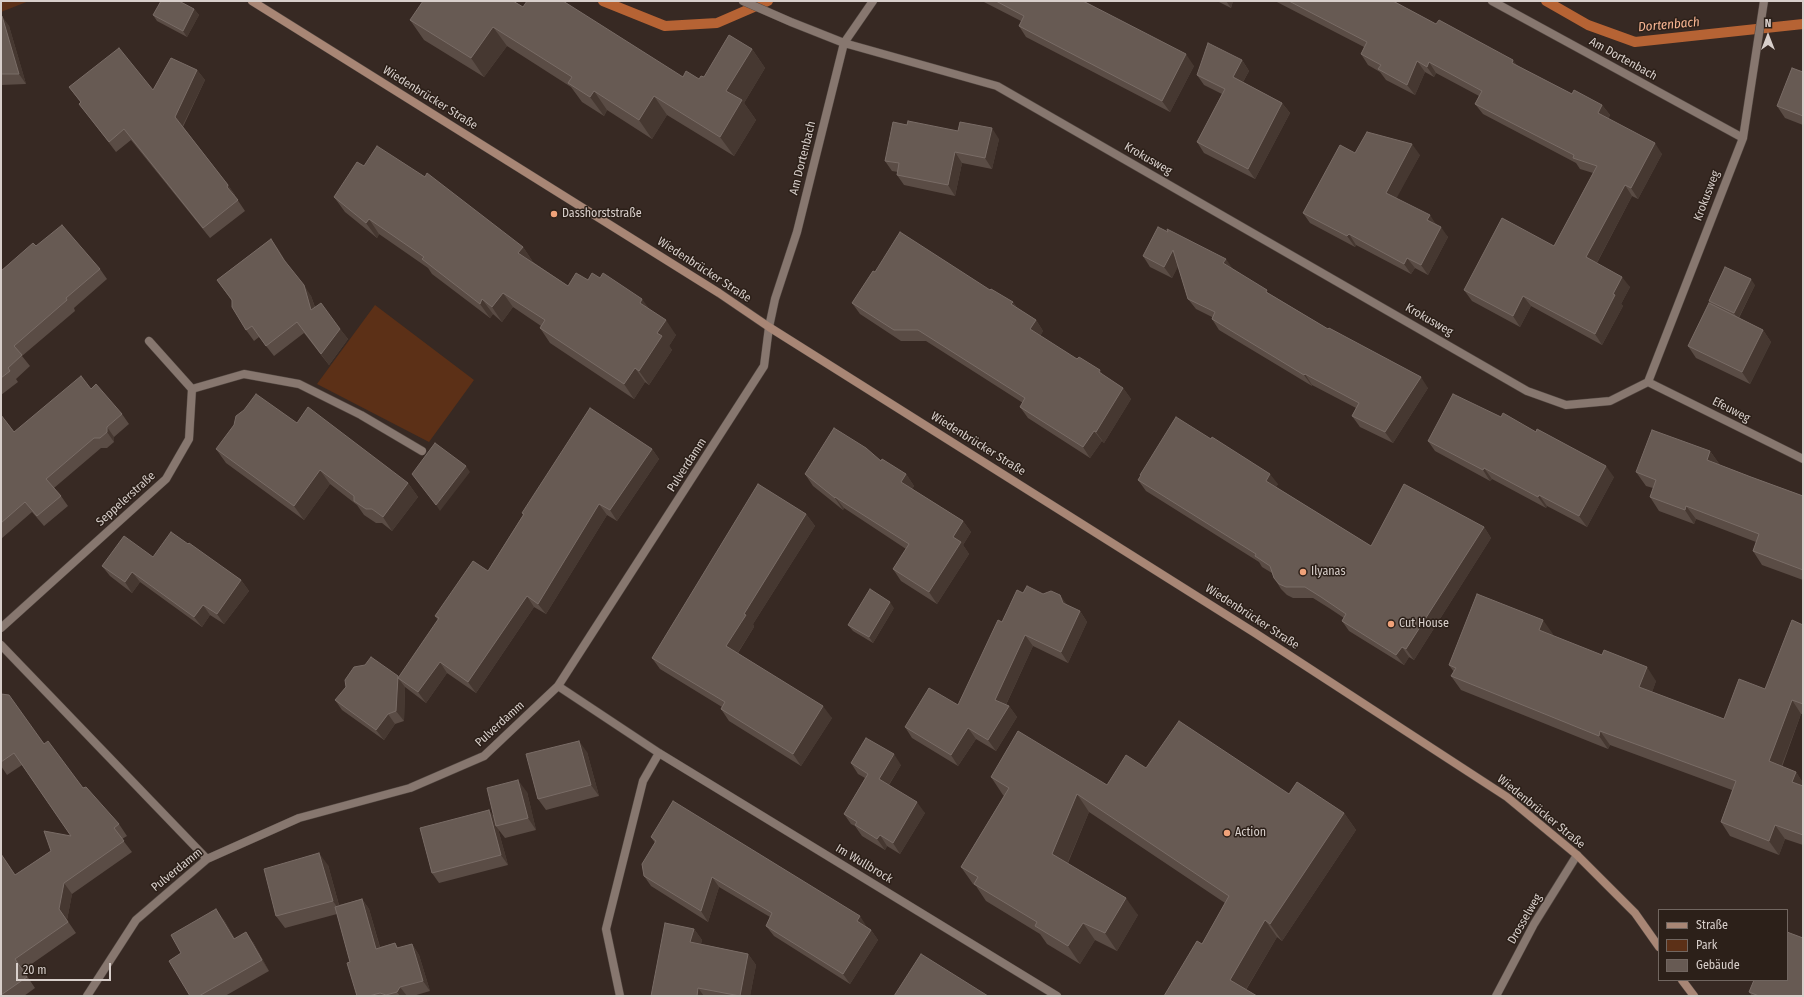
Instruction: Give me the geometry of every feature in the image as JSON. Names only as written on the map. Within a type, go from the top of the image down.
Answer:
[{"type":"main road","name":"Wiedenbrücker Straße","points":[[252,1],[719,293],[769,327],[1255,633],[1494,788],[1577,855],[1635,913],[1658,946]]},
{"type":"main road","points":[[1683,981],[1694,996]]},
{"type":"street","name":"Krokusweg","points":[[743,1],[844,43],[997,86],[1527,391],[1566,405],[1610,401],[1648,382],[1743,138],[1764,5]]},
{"type":"street","name":"Am Dortenbach","points":[[769,327],[774,298],[797,232],[844,43],[873,1]]},
{"type":"street","name":"Am Dortenbach","points":[[1492,1],[1743,138]]},
{"type":"street","name":"Pulverdamm","points":[[87,996],[136,920],[207,859],[299,818],[410,788],[484,756],[558,686],[764,366],[769,327]]},
{"type":"street","points":[[150,341],[192,389],[244,374],[299,384],[361,416],[422,451]]},
{"type":"street","name":"Efeuweg","points":[[1648,382],[1803,459]]},
{"type":"street","name":"Seppelerstraße","points":[[1,628],[166,479],[190,439],[192,389]]},
{"type":"street","points":[[1,645],[207,859]]},
{"type":"street","name":"Im Wullbrock","points":[[558,686],[659,753],[1056,996]]},
{"type":"street","points":[[620,996],[606,929],[643,781],[659,753]]},
{"type":"street","name":"Drosselweg","points":[[1496,996],[1534,924],[1577,855]]},
{"type":"green space","points":[[1,1],[29,1],[1,12]]},
{"type":"green space","points":[[375,305],[474,380],[429,442],[317,384]]},
{"type":"building","points":[[161,1],[179,1],[194,9],[183,31],[153,15]]},
{"type":"building","points":[[423,1],[513,1],[523,7],[527,1],[563,1],[683,77],[686,71],[699,79],[701,76],[704,77],[729,35],[752,49],[726,91],[742,100],[720,137],[654,96],[639,120],[594,91],[590,97],[568,83],[572,77],[493,27],[471,58],[410,20]]},
{"type":"building","points":[[996,1],[1083,1],[1186,54],[1162,101],[1019,26],[1024,16]]},
{"type":"building","points":[[1289,1],[1393,1],[1436,24],[1439,20],[1513,60],[1512,63],[1572,94],[1574,90],[1602,105],[1598,113],[1655,143],[1631,188],[1625,185],[1586,257],[1622,277],[1613,294],[1615,295],[1595,334],[1523,296],[1513,316],[1464,290],[1502,218],[1554,246],[1597,166],[1573,158],[1574,155],[1475,104],[1482,91],[1429,62],[1427,67],[1417,61],[1407,85],[1378,69],[1381,65],[1361,54],[1367,42]]},
{"type":"building","points":[[2,16],[19,74],[1,74]]},
{"type":"building","points":[[1208,43],[1242,60],[1233,77],[1282,103],[1248,169],[1197,142],[1225,89],[1197,75]]},
{"type":"building","points":[[119,48],[153,90],[171,58],[197,70],[175,117],[238,200],[203,228],[124,129],[109,142],[79,104],[81,102],[69,87]]},
{"type":"building","points":[[1792,68],[1803,72],[1803,116],[1777,106]]},
{"type":"building","points":[[908,121],[958,131],[960,122],[992,128],[985,158],[955,152],[948,185],[897,175],[899,163],[885,161],[893,122],[907,125]]},
{"type":"building","points":[[1367,132],[1412,144],[1386,193],[1430,215],[1427,220],[1441,227],[1421,265],[1407,258],[1404,264],[1349,234],[1347,236],[1303,213],[1340,145],[1355,153]]},
{"type":"building","points":[[377,146],[425,177],[427,173],[523,247],[518,253],[568,286],[576,273],[588,280],[592,273],[600,278],[603,273],[642,299],[640,303],[666,320],[657,333],[662,336],[639,371],[635,368],[624,384],[540,328],[545,320],[503,293],[492,307],[482,299],[480,304],[422,259],[424,257],[369,219],[366,223],[334,197],[357,162],[364,166]]},
{"type":"building","points":[[62,225],[100,269],[14,346],[22,355],[8,368],[10,371],[1,378],[1,271],[33,243],[36,246]]},
{"type":"building","points":[[1158,227],[1168,232],[1167,229],[1226,259],[1223,263],[1267,290],[1266,292],[1328,329],[1329,328],[1421,377],[1385,432],[1352,416],[1359,403],[1305,374],[1304,375],[1212,319],[1215,312],[1188,299],[1173,250],[1164,267],[1143,256]]},
{"type":"building","points":[[900,232],[990,290],[991,289],[1013,302],[1011,304],[1036,320],[1030,329],[1077,359],[1079,357],[1100,370],[1099,372],[1123,388],[1096,432],[1094,431],[1083,447],[1020,407],[1025,398],[918,330],[894,330],[852,303],[873,271],[875,272]]},
{"type":"building","points":[[271,239],[284,260],[304,285],[311,310],[321,303],[340,329],[321,354],[297,322],[266,346],[252,326],[246,330],[232,307],[232,300],[217,280]]},
{"type":"building","points":[[1725,267],[1751,279],[1734,313],[1709,301]]},
{"type":"building","points":[[1709,303],[1763,330],[1742,372],[1688,346]]},
{"type":"building","points":[[81,376],[91,389],[96,384],[122,414],[107,427],[107,432],[100,438],[94,438],[46,479],[61,496],[37,516],[25,502],[1,523],[1,415],[14,432]]},
{"type":"building","points":[[256,394],[297,423],[308,407],[408,483],[383,517],[372,509],[366,509],[354,501],[354,496],[320,470],[294,506],[216,449],[234,425],[236,416],[244,410]]},
{"type":"building","points":[[1453,394],[1501,417],[1503,413],[1536,432],[1537,429],[1606,466],[1579,516],[1539,495],[1538,497],[1484,468],[1483,470],[1428,441]]},
{"type":"building","points":[[590,408],[652,449],[610,510],[599,504],[538,604],[527,596],[468,682],[440,662],[418,692],[398,678],[439,618],[435,616],[473,561],[488,571],[524,514],[522,513]]},
{"type":"building","points":[[1176,417],[1211,439],[1212,437],[1270,474],[1266,481],[1371,546],[1404,484],[1484,527],[1406,649],[1402,647],[1396,655],[1342,621],[1346,614],[1305,587],[1286,587],[1279,584],[1274,578],[1270,566],[1255,556],[1256,554],[1138,480]]},
{"type":"building","points":[[834,428],[866,448],[881,461],[882,459],[906,474],[901,482],[963,521],[953,537],[961,542],[929,592],[893,569],[909,544],[835,498],[805,474]]},
{"type":"building","points":[[1652,430],[1710,451],[1707,460],[1803,496],[1803,570],[1753,551],[1759,534],[1686,506],[1685,510],[1650,497],[1656,480],[1636,472]]},
{"type":"building","points":[[435,443],[466,466],[436,505],[412,474]]},
{"type":"building","points":[[758,484],[806,514],[726,646],[823,706],[793,754],[721,709],[725,702],[652,658]]},
{"type":"building","points":[[171,532],[241,580],[217,614],[203,605],[194,617],[132,572],[125,582],[102,566],[124,536],[153,557]]},
{"type":"building","points":[[1027,586],[1043,594],[1051,591],[1060,595],[1063,603],[1080,611],[1061,652],[1025,635],[995,700],[1009,706],[988,740],[968,728],[951,755],[905,727],[929,688],[958,705],[998,620],[1002,622],[1017,590],[1023,593]]},
{"type":"building","points":[[870,589],[890,602],[869,637],[848,625]]},
{"type":"building","points":[[1477,594],[1543,620],[1539,630],[1602,655],[1604,650],[1647,667],[1639,687],[1724,719],[1739,679],[1765,689],[1792,620],[1803,625],[1803,704],[1792,700],[1769,761],[1796,772],[1792,782],[1803,786],[1803,835],[1775,825],[1769,841],[1721,822],[1736,781],[1600,731],[1599,736],[1451,676],[1456,668],[1449,665]]},
{"type":"building","points":[[371,657],[398,676],[396,711],[388,714],[376,730],[335,700],[346,687],[345,680],[354,667],[365,665]]},
{"type":"building","points":[[1,694],[9,695],[44,744],[48,741],[83,788],[86,787],[119,824],[114,828],[124,841],[64,883],[59,909],[68,922],[15,959],[27,977],[1,995],[1,854],[15,875],[51,851],[44,831],[71,836],[14,753],[1,762]]},
{"type":"building","points":[[1179,721],[1289,794],[1297,782],[1344,813],[1270,924],[1265,920],[1230,980],[1257,996],[1164,996],[1197,941],[1202,944],[1229,896],[1077,794],[1052,854],[1126,898],[1105,933],[1083,923],[1068,946],[1035,926],[1037,922],[974,884],[978,877],[961,867],[1009,788],[991,777],[1018,731],[1107,785],[1126,755],[1146,768]]},
{"type":"building","points":[[866,738],[894,754],[879,779],[917,802],[893,843],[880,835],[877,839],[855,825],[857,822],[844,814],[868,774],[851,763]]},
{"type":"building","points":[[579,741],[591,785],[538,799],[526,754]]},
{"type":"building","points":[[518,780],[528,818],[496,826],[487,788]]},
{"type":"building","points":[[673,801],[860,916],[857,921],[871,930],[843,974],[766,926],[772,913],[712,877],[701,911],[644,876],[642,864],[656,841],[651,837]]},
{"type":"building","points":[[489,810],[501,855],[432,873],[420,828]]},
{"type":"building","points":[[319,853],[333,901],[276,916],[264,869]]},
{"type":"building","points":[[362,899],[376,949],[395,943],[397,948],[412,944],[423,981],[400,987],[397,992],[386,995],[380,993],[369,996],[357,996],[347,963],[350,962],[335,907]]},
{"type":"building","points":[[216,909],[234,939],[246,932],[262,960],[199,996],[190,996],[169,961],[181,953],[171,935]]},
{"type":"building","points":[[665,923],[694,929],[690,942],[748,954],[740,996],[698,988],[697,996],[651,996]]},
{"type":"building","points":[[1788,932],[1803,938],[1803,996],[1759,996],[1749,992],[1754,981],[1788,981]]},
{"type":"building","points":[[921,954],[988,996],[894,996]]},
{"type":"waterway","name":"Dortenbach","points":[[603,1],[665,26],[717,23],[768,1]]},
{"type":"waterway","name":"Dortenbach","points":[[1546,1],[1588,25],[1635,42],[1803,24]]},
{"type":"place","name":"Dasshorststraße","points":[[554,214]]},
{"type":"place","name":"Ilyanas","points":[[1303,572]]},
{"type":"place","name":"Cut House","points":[[1391,624]]},
{"type":"place","name":"Action","points":[[1227,833]]}]
